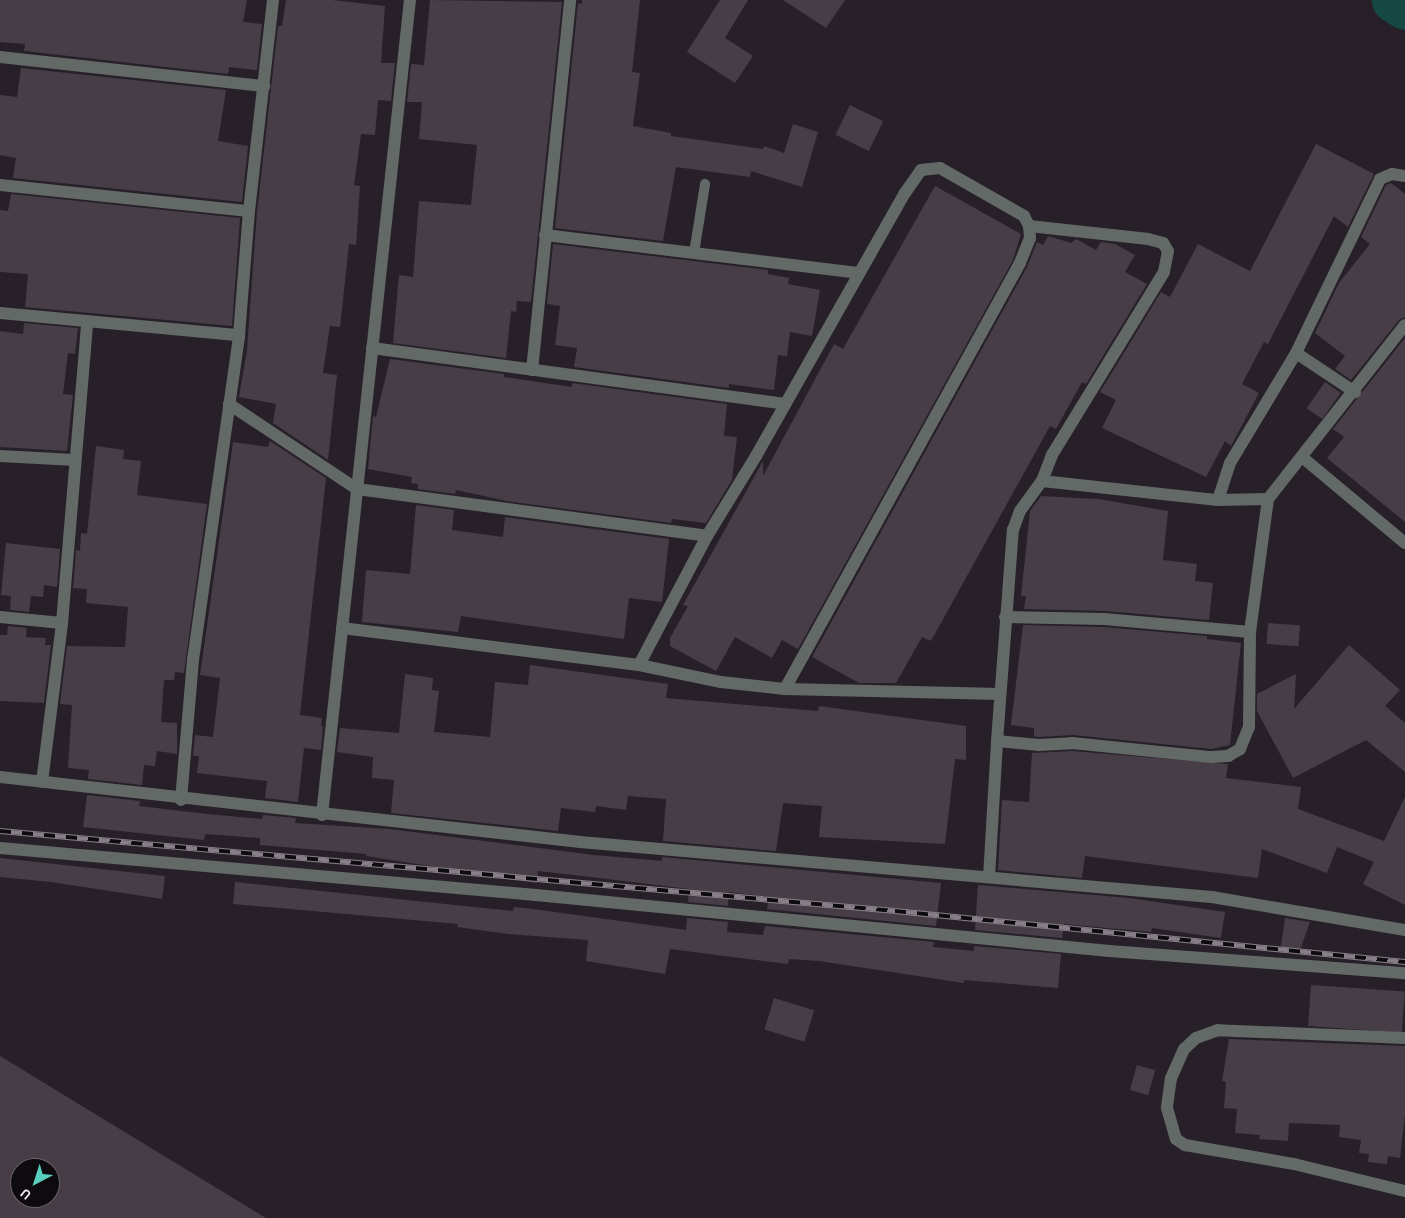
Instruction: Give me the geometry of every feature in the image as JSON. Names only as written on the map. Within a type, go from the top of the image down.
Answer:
[{"type":"street","points":[[181,800],[193,660],[239,335],[249,211],[273,0]]},
{"type":"street","points":[[322,815],[410,0]]},
{"type":"street","points":[[532,370],[570,0]]},
{"type":"street","points":[[0,57],[264,86]]},
{"type":"street","points":[[639,665],[707,536],[786,404],[858,273],[916,176],[925,168],[940,168],[1024,216],[1029,226],[1030,238],[1020,263],[785,689]]},
{"type":"street","points":[[1218,500],[1230,463],[1296,353],[1380,179],[1392,174],[1405,176]]},
{"type":"street","points":[[0,184],[249,211]]},
{"type":"street","points":[[989,876],[1000,694],[1014,530],[1020,510],[1042,481],[1052,455],[1164,272],[1168,251],[1163,243],[1148,238],[1029,226]]},
{"type":"street","points":[[545,235],[858,273]]},
{"type":"street","points":[[0,313],[87,323],[239,335]]},
{"type":"street","points":[[42,782],[62,623],[87,323]]},
{"type":"street","points":[[997,741],[1038,744],[1072,743],[1211,757],[1228,756],[1240,748],[1249,727],[1250,632],[1268,499],[1355,392],[1405,326]]},
{"type":"street","points":[[372,348],[786,404]]},
{"type":"street","points":[[1296,353],[1355,392]]},
{"type":"street","points":[[229,404],[357,489],[707,536]]},
{"type":"street","points":[[0,456],[75,460]]},
{"type":"street","points":[[1302,457],[1405,543]]},
{"type":"street","points":[[1042,481],[1218,500],[1268,499]]},
{"type":"street","points":[[0,618],[62,623]]},
{"type":"street","points":[[1006,618],[1104,619],[1250,632]]},
{"type":"street","points":[[342,628],[639,665],[720,682],[785,689],[1000,694]]},
{"type":"street","points":[[0,777],[181,800],[580,842],[989,876],[1212,898],[1405,930]]},
{"type":"street","points":[[0,848],[536,895],[1108,951],[1405,974]]},
{"type":"street","points":[[1405,1038],[1218,1030],[1196,1038],[1184,1048],[1171,1078],[1167,1108],[1176,1139],[1184,1145],[1294,1164],[1405,1191]]},
{"type":"lane","points":[[694,253],[705,184]]},
{"type":"building","points":[[0,0],[247,0],[243,22],[262,24],[257,70],[229,67],[228,74],[24,51],[25,44],[0,42]]},
{"type":"building","points":[[286,0],[332,0],[385,6],[381,63],[395,63],[391,101],[378,100],[375,135],[361,134],[354,185],[360,186],[356,245],[349,244],[340,327],[330,326],[323,373],[337,375],[328,460],[273,423],[276,404],[239,397],[247,350],[257,212],[278,26],[282,26]]},
{"type":"building","points":[[430,0],[562,2],[531,302],[517,301],[516,312],[511,311],[506,358],[393,343],[399,275],[413,277],[419,201],[471,205],[477,145],[419,139],[422,102],[407,102],[411,64],[424,65]]},
{"type":"building","points":[[582,0],[640,0],[632,72],[640,73],[633,126],[671,133],[671,136],[763,149],[764,146],[784,153],[793,124],[818,132],[802,187],[751,171],[750,177],[676,167],[663,241],[555,228],[578,3],[582,4]]},
{"type":"building","points":[[720,0],[748,0],[725,38],[753,56],[735,83],[687,52]]},
{"type":"building","points":[[783,0],[845,0],[826,28]]},
{"type":"building","points":[[21,68],[226,90],[218,141],[248,146],[242,202],[13,178],[16,158],[0,155],[0,95],[17,97]]},
{"type":"building","points":[[850,105],[883,121],[869,151],[836,135]]},
{"type":"building","points":[[1316,144],[1374,174],[1348,227],[1334,216],[1268,344],[1264,342],[1242,384],[1259,393],[1231,446],[1225,441],[1206,477],[1102,428],[1116,400],[1100,392],[1161,292],[1170,297],[1198,244],[1250,271]]},
{"type":"building","points":[[1391,183],[1405,194],[1405,317],[1399,320],[1351,380],[1335,369],[1345,356],[1315,333],[1339,283],[1370,244],[1361,237],[1386,185]]},
{"type":"building","points":[[935,186],[1021,234],[1013,260],[798,649],[782,640],[772,658],[735,637],[716,671],[670,646],[670,638],[688,606],[683,605],[763,461],[763,476],[834,344],[843,349]]},
{"type":"building","points":[[11,194],[240,218],[232,326],[25,307],[28,274],[0,272],[0,210],[8,211]]},
{"type":"building","points":[[1048,236],[1071,243],[1076,239],[1096,250],[1101,242],[1115,244],[1135,255],[1125,272],[1147,284],[1086,384],[1082,382],[1056,429],[1050,426],[931,641],[922,637],[896,683],[859,683],[812,657],[1027,267],[1037,242],[1043,245]]},
{"type":"building","points":[[553,244],[768,270],[768,274],[789,278],[788,284],[820,290],[812,336],[790,332],[787,356],[778,355],[774,390],[729,384],[729,388],[574,367],[577,348],[555,345],[560,306],[547,304]]},
{"type":"building","points":[[24,323],[78,328],[75,354],[68,353],[63,394],[73,395],[67,451],[0,447],[0,331],[23,334]]},
{"type":"building","points":[[1405,338],[1405,522],[1327,458],[1344,437],[1333,429]]},
{"type":"building","points":[[390,359],[504,374],[504,377],[572,387],[572,383],[727,404],[724,436],[737,437],[732,480],[706,523],[672,519],[671,523],[507,501],[456,490],[455,494],[418,489],[418,484],[411,483],[412,477],[368,469],[373,416],[376,417]]},
{"type":"building","points":[[1325,382],[1341,393],[1322,419],[1307,408]]},
{"type":"building","points":[[270,441],[326,478],[300,715],[322,718],[321,750],[304,748],[298,802],[265,798],[267,781],[197,773],[199,756],[193,756],[195,735],[213,737],[220,678],[200,675],[233,442],[268,447]]},
{"type":"building","points":[[96,446],[124,450],[123,459],[141,461],[137,495],[207,504],[184,673],[175,672],[174,680],[164,680],[161,722],[177,723],[177,754],[157,751],[155,766],[144,765],[142,785],[88,779],[89,770],[68,768],[72,705],[60,704],[67,646],[125,647],[128,607],[86,603],[87,589],[73,588],[76,550],[80,551],[81,533],[87,534]]},
{"type":"building","points":[[1041,496],[1098,499],[1168,511],[1163,560],[1197,564],[1195,581],[1213,583],[1209,620],[1105,611],[1024,609],[1026,596],[1021,596],[1030,511]]},
{"type":"building","points":[[416,505],[454,510],[452,530],[503,537],[505,517],[669,539],[662,602],[629,598],[624,639],[461,616],[458,632],[362,622],[366,570],[410,574]]},
{"type":"building","points":[[6,543],[60,549],[57,587],[44,585],[43,597],[31,596],[29,612],[10,610],[11,596],[1,595]]},
{"type":"building","points":[[1268,623],[1300,625],[1298,646],[1267,644]]},
{"type":"building","points":[[1023,625],[1104,627],[1207,636],[1207,639],[1241,643],[1230,745],[1211,749],[1073,735],[1039,737],[1034,736],[1034,728],[1011,725]]},
{"type":"building","points":[[8,626],[27,628],[26,637],[46,638],[45,645],[51,645],[44,703],[0,701],[0,635],[7,635]]},
{"type":"building","points":[[1349,645],[1400,690],[1385,706],[1405,723],[1405,772],[1366,740],[1293,778],[1257,711],[1257,694],[1296,674],[1294,709]]},
{"type":"building","points":[[530,665],[668,684],[666,698],[818,711],[819,706],[966,726],[966,760],[955,759],[945,844],[819,837],[822,806],[783,803],[776,851],[663,841],[666,799],[628,796],[626,810],[596,806],[595,812],[561,808],[558,831],[391,813],[394,780],[372,778],[373,757],[337,752],[340,728],[399,733],[405,674],[433,678],[432,690],[439,691],[434,732],[490,737],[495,682],[528,685]]},
{"type":"building","points":[[1072,751],[1228,764],[1226,778],[1301,787],[1298,809],[1384,841],[1405,797],[1405,905],[1363,884],[1374,862],[1337,847],[1327,873],[1262,849],[1258,878],[1085,856],[1082,878],[998,870],[1002,800],[1029,802],[1032,753]]},
{"type":"building","points":[[87,795],[140,801],[139,806],[262,819],[263,815],[296,818],[295,823],[389,829],[594,855],[662,861],[662,857],[941,883],[936,926],[767,909],[769,897],[729,892],[728,906],[688,902],[689,889],[538,871],[537,883],[366,856],[366,854],[260,845],[260,838],[205,834],[204,840],[83,827]]},
{"type":"building","points":[[0,858],[165,876],[162,899],[51,882],[0,877]]},
{"type":"building","points":[[235,882],[513,911],[514,907],[533,909],[686,930],[687,918],[728,922],[727,932],[763,935],[765,926],[934,942],[933,947],[974,951],[974,946],[1061,954],[1058,988],[964,980],[964,983],[819,961],[789,959],[788,964],[670,949],[665,974],[586,961],[588,940],[508,934],[457,927],[458,924],[233,904]]},
{"type":"building","points":[[978,885],[1129,898],[1225,912],[1221,938],[1152,928],[1151,932],[1064,924],[1062,938],[975,930]]},
{"type":"building","points":[[1285,918],[1310,922],[1300,950],[1281,947]]},
{"type":"building","points":[[1311,985],[1405,992],[1402,1032],[1308,1026]]},
{"type":"building","points":[[774,998],[814,1010],[805,1042],[764,1030]]},
{"type":"building","points":[[1229,1039],[1405,1046],[1405,1115],[1400,1158],[1388,1156],[1387,1164],[1368,1162],[1369,1154],[1359,1153],[1361,1140],[1339,1137],[1340,1125],[1289,1123],[1288,1141],[1259,1139],[1260,1135],[1235,1133],[1237,1109],[1224,1108],[1226,1082],[1222,1081]]},
{"type":"building","points":[[0,1056],[266,1218],[0,1218]]},
{"type":"building","points":[[1137,1065],[1155,1070],[1148,1095],[1130,1090]]},
{"type":"waterway","points":[[1394,0],[1405,7]]},
{"type":"railway","points":[[0,831],[895,911],[1405,962]]}]
